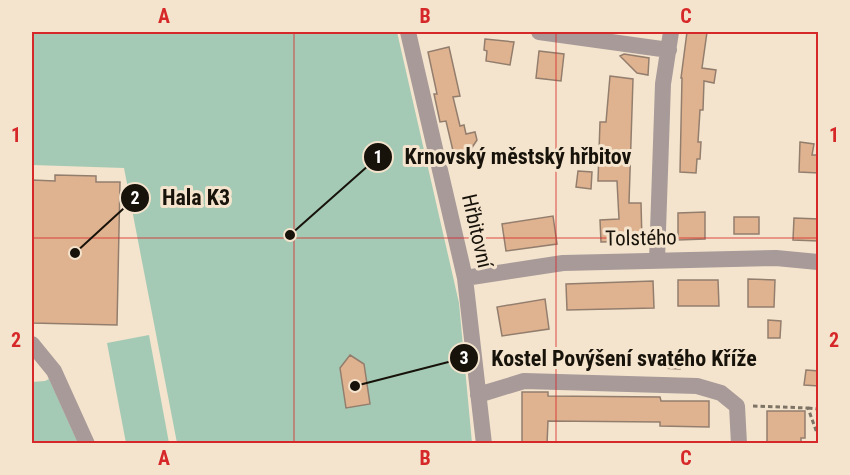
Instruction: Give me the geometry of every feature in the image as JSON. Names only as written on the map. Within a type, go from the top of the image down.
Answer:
[{"type":"street","name":"Hřbitovní","points":[[408,32],[465,278],[484,444]]},
{"type":"street","points":[[539,32],[669,50]]},
{"type":"street","points":[[657,260],[663,84],[671,32]]},
{"type":"street","name":"Tolstého","points":[[465,278],[563,263],[777,258],[819,262]]},
{"type":"street","points":[[32,344],[54,371],[87,444]]},
{"type":"street","points":[[478,395],[524,381],[697,386],[721,393],[738,406],[739,444]]},
{"type":"path","points":[[738,406],[819,409]]},
{"type":"path","points":[[808,408],[819,436]]},
{"type":"green space","points":[[32,32],[397,32],[459,303],[472,443],[177,443],[124,168],[32,165]]},
{"type":"green space","points":[[149,335],[169,443],[126,443],[107,343]]},
{"type":"green space","points":[[49,379],[78,443],[32,443],[32,382]]},
{"type":"building","points":[[687,32],[707,32],[702,68],[716,70],[714,83],[704,81],[703,110],[700,110],[698,142],[701,142],[700,159],[697,159],[696,173],[680,172],[681,78]]},
{"type":"building","points":[[485,39],[514,42],[510,65],[486,61]]},
{"type":"building","points":[[449,47],[460,96],[453,97],[460,126],[464,125],[466,134],[475,132],[477,140],[469,152],[454,155],[446,121],[440,122],[428,52]]},
{"type":"building","points":[[539,51],[564,54],[561,81],[536,78]]},
{"type":"building","points":[[624,54],[649,58],[648,75],[637,73],[620,56]]},
{"type":"building","points":[[610,76],[633,79],[629,203],[641,203],[642,241],[601,242],[600,220],[619,219],[617,181],[598,181],[600,122],[606,122]]},
{"type":"building","points":[[800,142],[814,144],[812,155],[819,155],[819,173],[799,172]]},
{"type":"building","points":[[578,171],[592,172],[591,189],[576,187]]},
{"type":"building","points":[[55,175],[96,176],[96,182],[120,182],[117,325],[32,323],[32,180],[55,181]]},
{"type":"building","points":[[705,212],[705,239],[678,240],[678,213]]},
{"type":"building","points":[[553,216],[557,244],[506,251],[502,224]]},
{"type":"building","points":[[734,217],[759,217],[759,234],[734,234]]},
{"type":"building","points":[[794,218],[819,219],[819,241],[793,240]]},
{"type":"building","points":[[748,279],[775,280],[774,307],[748,307]]},
{"type":"building","points":[[678,280],[718,280],[719,306],[678,306]]},
{"type":"building","points":[[653,281],[654,308],[567,310],[566,284]]},
{"type":"building","points":[[545,299],[549,329],[502,336],[497,307]]},
{"type":"building","points":[[768,320],[781,321],[780,338],[768,338]]},
{"type":"building","points":[[663,354],[682,356],[680,369],[662,368]]},
{"type":"building","points":[[350,355],[364,364],[370,404],[346,408],[340,368]]},
{"type":"building","points":[[806,370],[819,371],[819,386],[804,385]]},
{"type":"building","points":[[522,392],[548,392],[548,396],[660,397],[661,401],[709,401],[709,427],[660,426],[660,422],[548,421],[547,444],[522,444]]},
{"type":"building","points":[[767,411],[805,411],[805,438],[801,438],[801,444],[767,444]]},
{"type":"place","name":"Krnovský městský hřbitov","points":[[290,235]]},
{"type":"place","name":"Hala K3","points":[[75,253]]},
{"type":"place","name":"Kostel Povýšení svatého Kříže","points":[[355,386]]}]
